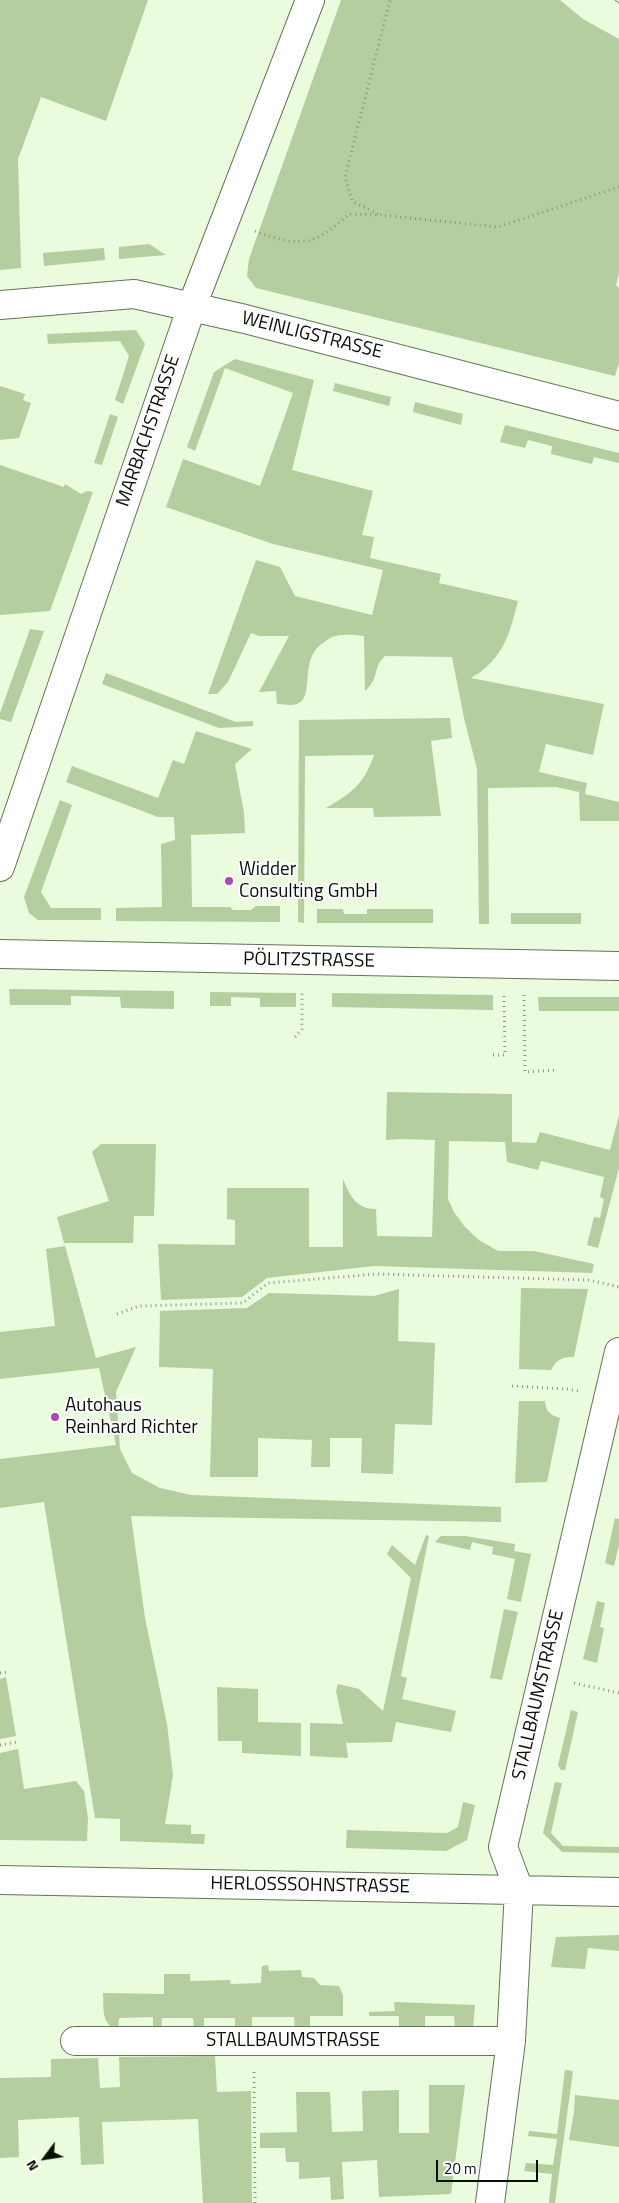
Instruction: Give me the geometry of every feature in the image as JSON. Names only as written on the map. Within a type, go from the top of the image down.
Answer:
[{"type":"street","name":"MARBACHSTRASSE","points":[[0,867],[192,306],[310,0]]},
{"type":"street","name":"WEINLIGSTRASSE","points":[[0,306],[134,294],[192,306],[619,416]]},
{"type":"street","name":"PÖLITZSTRASSE","points":[[0,954],[619,966]]},
{"type":"street","name":"STALLBAUMSTRASSE","points":[[490,2203],[511,2041],[519,1890],[503,1847],[619,1352]]},
{"type":"street","name":"HERLOSSSOHNSTRASSE","points":[[0,1880],[619,1892]]},
{"type":"street","name":"STALLBAUMSTRASSE","points":[[76,2041],[511,2041]]},
{"type":"path","points":[[380,215],[352,201],[345,177],[390,0]]},
{"type":"path","points":[[259,232],[278,240],[311,240],[329,230],[350,214],[380,215],[498,227],[619,187]]},
{"type":"path","points":[[295,1037],[302,1029],[302,989]]},
{"type":"path","points":[[492,1055],[505,1055],[504,991]]},
{"type":"path","points":[[524,992],[525,1072],[556,1070]]},
{"type":"path","points":[[117,1314],[139,1306],[243,1302],[268,1283],[376,1274],[589,1280],[619,1287]]},
{"type":"path","points":[[512,1386],[567,1388],[608,1399]]},
{"type":"path","points":[[0,1673],[6,1672]]},
{"type":"path","points":[[572,1682],[619,1693]]},
{"type":"path","points":[[0,1745],[16,1742]]},
{"type":"path","points":[[254,2041],[255,2203]]},
{"type":"green space","points":[[0,0],[148,0],[106,121],[41,97],[18,159],[21,268],[0,270]]},
{"type":"green space","points":[[341,0],[560,0],[583,19],[619,39],[619,273],[616,285],[619,288],[619,363],[615,376],[256,288],[247,276],[249,259]]},
{"type":"green space","points":[[149,244],[166,255],[119,259],[119,247]]},
{"type":"green space","points":[[104,248],[105,260],[44,266],[43,253]]},
{"type":"green space","points":[[136,330],[145,344],[123,404],[115,400],[129,356],[120,341],[48,344],[47,334]]},
{"type":"green space","points":[[235,359],[314,380],[292,470],[373,491],[362,535],[374,537],[370,558],[441,574],[439,583],[518,601],[503,647],[498,655],[481,672],[471,678],[604,704],[593,755],[546,744],[539,772],[587,783],[585,794],[619,802],[619,821],[580,821],[579,792],[556,787],[488,788],[489,924],[479,924],[477,769],[464,718],[452,657],[385,656],[378,665],[373,682],[365,691],[364,636],[333,636],[317,648],[312,657],[306,693],[303,700],[295,705],[277,704],[276,691],[259,692],[289,636],[259,636],[251,633],[228,682],[217,694],[208,694],[256,560],[280,567],[295,596],[372,615],[383,570],[273,544],[166,507],[183,459],[260,486],[293,393],[225,368],[195,451],[187,447],[214,372]]},
{"type":"green space","points":[[335,383],[391,397],[389,406],[333,391]]},
{"type":"green space","points":[[0,386],[25,394],[23,400],[31,403],[19,438],[0,440]]},
{"type":"green space","points":[[415,402],[463,414],[461,425],[413,412]]},
{"type":"green space","points":[[110,414],[118,417],[102,465],[94,463]]},
{"type":"green space","points":[[505,425],[619,453],[619,463],[594,457],[592,464],[551,454],[552,446],[528,440],[525,448],[500,442]]},
{"type":"green space","points":[[0,465],[64,487],[65,484],[81,494],[87,491],[93,492],[50,611],[0,615]]},
{"type":"green space","points":[[30,629],[44,631],[11,722],[0,719],[0,713]]},
{"type":"green space","points":[[106,673],[236,722],[253,721],[253,726],[219,728],[102,684]]},
{"type":"green space","points":[[450,718],[452,738],[431,741],[441,816],[374,817],[373,808],[326,808],[356,787],[366,773],[374,755],[305,756],[304,923],[298,922],[299,720]]},
{"type":"green space","points":[[196,731],[252,749],[235,764],[244,813],[245,833],[191,835],[192,907],[230,907],[233,910],[251,910],[256,906],[280,906],[280,922],[116,921],[116,908],[162,907],[161,844],[175,840],[174,817],[158,817],[66,782],[72,766],[158,798],[173,760],[184,764]]},
{"type":"green space","points":[[60,800],[72,805],[41,892],[51,908],[101,908],[101,920],[38,920],[29,913],[24,897]]},
{"type":"green space","points":[[317,909],[343,909],[344,914],[367,914],[367,909],[433,909],[433,923],[317,923]]},
{"type":"green space","points":[[511,913],[581,913],[581,924],[511,924]]},
{"type":"green space","points":[[9,989],[174,991],[174,1009],[121,1008],[120,997],[71,996],[71,1005],[10,1005]]},
{"type":"green space","points":[[210,992],[296,993],[296,1007],[260,1007],[260,998],[231,997],[231,1006],[210,1006]]},
{"type":"green space","points":[[332,993],[493,995],[493,1010],[332,1007]]},
{"type":"green space","points":[[538,997],[619,997],[619,1011],[539,1011]]},
{"type":"green space","points":[[387,1092],[512,1094],[512,1142],[536,1143],[540,1132],[610,1150],[619,1115],[619,1168],[598,1248],[587,1245],[594,1217],[600,1218],[604,1199],[600,1197],[604,1177],[541,1161],[538,1170],[507,1162],[505,1142],[449,1141],[448,1199],[454,1212],[465,1227],[479,1240],[498,1251],[534,1251],[594,1264],[592,1273],[374,1266],[267,1278],[242,1297],[161,1300],[158,1244],[235,1245],[235,1220],[227,1219],[227,1188],[309,1188],[309,1247],[343,1247],[343,1179],[348,1191],[359,1204],[363,1207],[376,1209],[377,1236],[432,1237],[435,1140],[386,1140]]},
{"type":"green space","points":[[101,1144],[156,1144],[154,1216],[134,1216],[133,1243],[64,1243],[57,1217],[109,1201],[92,1152]]},
{"type":"green space","points":[[65,1246],[96,1358],[136,1347],[116,1392],[120,1449],[132,1473],[160,1488],[191,1495],[501,1507],[501,1522],[131,1516],[145,1618],[167,1724],[173,1775],[165,1824],[191,1825],[191,1834],[205,1834],[204,1844],[120,1841],[120,1819],[95,1818],[44,1502],[0,1508],[0,1459],[116,1445],[99,1368],[0,1379],[0,1332],[55,1326],[46,1249]]},
{"type":"green space","points":[[521,1288],[588,1289],[574,1357],[560,1359],[551,1370],[519,1369]]},
{"type":"green space","points":[[399,1289],[398,1341],[435,1343],[432,1425],[395,1424],[393,1474],[361,1473],[362,1438],[330,1438],[330,1467],[311,1467],[312,1440],[258,1438],[258,1477],[210,1477],[213,1369],[159,1367],[160,1311],[247,1308],[269,1293],[374,1296]]},
{"type":"green space","points":[[519,1401],[545,1401],[549,1412],[560,1418],[547,1482],[515,1483]]},
{"type":"green space","points":[[615,1518],[619,1519],[619,1545],[614,1566],[605,1563]]},
{"type":"green space","points":[[426,1535],[429,1536],[401,1676],[407,1678],[402,1699],[456,1711],[451,1732],[396,1722],[392,1742],[347,1743],[346,1741],[348,1758],[310,1756],[310,1723],[343,1724],[336,1691],[338,1684],[359,1689],[383,1711],[411,1578],[387,1554],[392,1545],[415,1565]]},
{"type":"green space","points":[[441,1536],[465,1536],[515,1544],[514,1551],[531,1554],[521,1602],[507,1599],[515,1559],[492,1554],[493,1547],[472,1542],[470,1550],[435,1542]]},
{"type":"green space","points":[[597,1601],[605,1603],[600,1627],[604,1628],[597,1663],[583,1659]]},
{"type":"green space","points":[[504,1609],[518,1612],[502,1680],[490,1678]]},
{"type":"green space","points":[[6,1677],[16,1736],[0,1739],[0,1679]]},
{"type":"green space","points":[[217,1687],[258,1689],[258,1722],[301,1723],[301,1756],[242,1753],[242,1741],[218,1741]]},
{"type":"green space","points":[[571,1710],[578,1712],[565,1770],[561,1770],[558,1765]]},
{"type":"green space","points":[[18,1749],[24,1789],[76,1781],[84,1791],[88,1818],[87,1841],[0,1840],[0,1753]]},
{"type":"green space","points":[[555,1782],[562,1783],[551,1833],[563,1846],[619,1847],[619,1853],[562,1852],[543,1833]]},
{"type":"green space","points":[[463,1802],[475,1805],[467,1840],[446,1851],[346,1848],[347,1830],[447,1833],[458,1827]]},
{"type":"green space","points":[[619,1935],[619,1951],[588,1948],[585,1969],[551,1967],[556,1937]]},
{"type":"green space","points":[[268,1965],[269,1971],[301,1970],[302,1977],[314,1978],[320,1985],[339,1986],[343,1995],[343,2016],[310,2016],[310,2029],[295,2029],[294,2017],[252,2017],[252,2030],[235,2031],[235,2018],[204,2018],[204,2030],[194,2030],[193,2018],[162,2018],[161,2030],[153,2031],[153,2017],[119,2018],[118,2031],[109,2024],[104,2016],[103,1993],[164,1994],[164,1974],[190,1974],[190,1981],[230,1980],[231,1984],[261,1983],[262,1966]]},
{"type":"green space","points":[[394,2002],[475,2005],[473,2028],[455,2028],[454,2016],[425,2016],[425,2028],[399,2029],[399,2016],[369,2016],[369,2012],[395,2011]]},
{"type":"green space","points":[[215,2056],[217,2092],[251,2091],[252,2203],[203,2203],[198,2119],[102,2122],[104,2164],[81,2165],[79,2117],[18,2120],[19,2157],[0,2158],[0,2078],[51,2077],[51,2059],[98,2058],[100,2088],[120,2087],[119,2057]]},
{"type":"green space","points":[[565,2070],[573,2071],[555,2203],[549,2203],[552,2174],[524,2171],[526,2163],[553,2165],[557,2139],[528,2136],[529,2131],[557,2134]]},
{"type":"green space","points":[[429,2085],[465,2085],[451,2194],[379,2197],[377,2160],[342,2162],[344,2199],[331,2200],[330,2177],[299,2179],[299,2162],[286,2162],[285,2148],[260,2148],[260,2133],[297,2132],[296,2092],[330,2092],[332,2132],[363,2131],[362,2091],[399,2090],[399,2133],[429,2133]]},
{"type":"green space","points":[[575,2095],[619,2100],[619,2147],[569,2140]]},
{"type":"tram line","points":[[615,0],[619,3]]},
{"type":"place","name":"Widder Consulting GmbH","points":[[229,881]]},
{"type":"place","name":"Autohaus Reinhard Richter","points":[[55,1417]]}]
